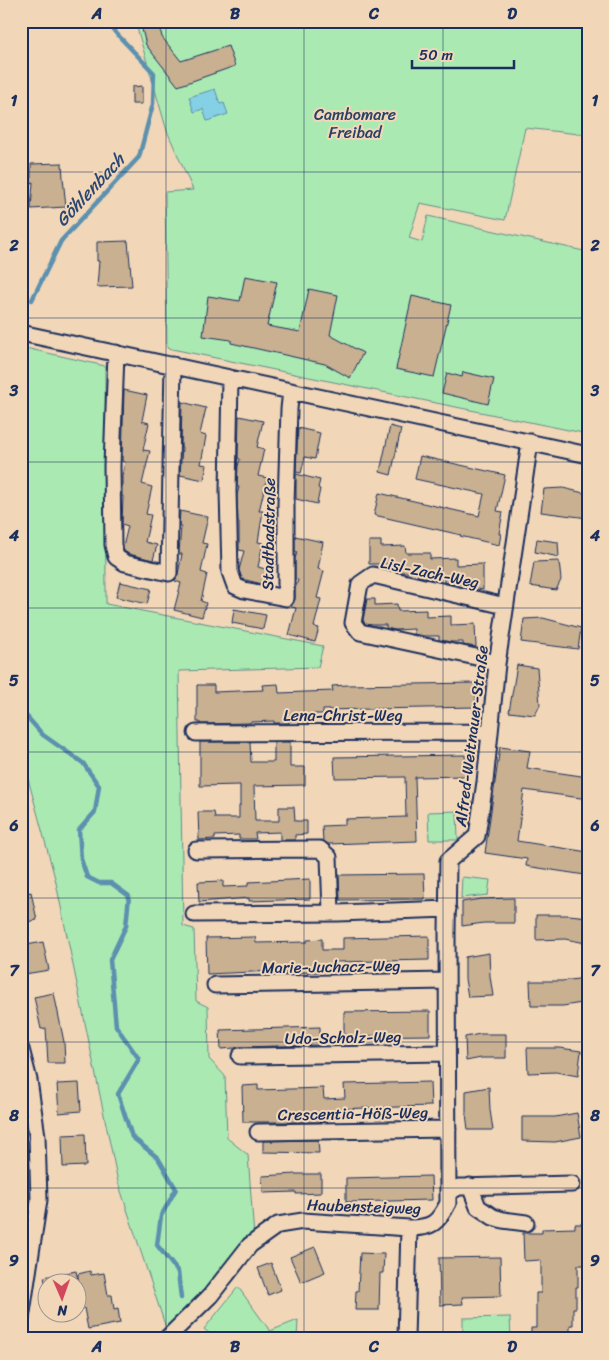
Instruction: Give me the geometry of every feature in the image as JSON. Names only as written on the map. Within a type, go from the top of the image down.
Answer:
[{"type":"street","points":[[21,333],[588,455]]},
{"type":"street","points":[[116,353],[112,476],[113,545],[116,557],[125,563],[170,573],[173,365]]},
{"type":"street","name":"Stadtbadstraße","points":[[230,378],[228,491],[230,572],[235,586],[244,590],[286,598],[286,503],[291,391]]},
{"type":"street","name":"Alfred-Weitnauer-Straße","points":[[448,1198],[448,860],[477,836],[485,782],[497,664],[530,442]]},
{"type":"street","name":"Lisl-Zach-Weg","points":[[497,664],[476,657],[360,632],[353,623],[360,584],[373,575],[505,606]]},
{"type":"street","name":"Lena-Christ-Weg","points":[[196,733],[490,732]]},
{"type":"street","points":[[196,850],[320,849],[329,857],[330,912]]},
{"type":"street","points":[[194,914],[448,909]]},
{"type":"street","name":"Marie-Juchacz-Weg","points":[[215,985],[447,981]]},
{"type":"street","points":[[21,1049],[29,1080],[37,1136],[39,1200],[21,1319]]},
{"type":"street","name":"Udo-Scholz-Weg","points":[[240,1056],[447,1053]]},
{"type":"street","name":"Crescentia-Höß-Weg","points":[[258,1132],[448,1130]]},
{"type":"street","points":[[448,1198],[459,1187],[572,1184]]},
{"type":"street","points":[[470,1186],[478,1207],[493,1217],[526,1223]]},
{"type":"street","name":"Haubensteigweg","points":[[166,1339],[210,1296],[250,1245],[278,1226],[303,1221],[422,1228],[433,1225],[442,1216],[448,1198]]},
{"type":"street","points":[[406,1339],[409,1228]]},
{"type":"green space","name":"Cambomare Freibad","points":[[135,21],[588,21],[588,135],[525,128],[505,220],[420,203],[409,238],[422,242],[428,216],[588,252],[588,434],[167,348],[165,192],[193,190],[167,131]]},
{"type":"green space","points":[[21,347],[105,366],[106,604],[323,646],[318,667],[179,671],[183,926],[194,929],[196,1001],[208,1007],[209,1059],[225,1076],[227,1138],[248,1155],[254,1237],[214,1285],[166,1328],[118,1182],[55,878],[21,753]]},
{"type":"green space","points":[[457,811],[458,840],[429,840],[428,812]]},
{"type":"green space","points":[[462,877],[490,880],[488,895],[461,898]]},
{"type":"green space","points":[[238,1287],[270,1331],[298,1320],[297,1339],[216,1339],[204,1329]]},
{"type":"green space","points":[[510,1317],[511,1339],[463,1339],[463,1318]]},
{"type":"water","points":[[215,89],[220,104],[224,103],[228,114],[207,121],[203,109],[194,112],[189,97]]},
{"type":"building","points":[[140,21],[158,21],[162,37],[181,61],[228,46],[235,66],[178,86],[146,45]]},
{"type":"building","points":[[142,86],[142,104],[132,104],[132,87]]},
{"type":"building","points":[[62,163],[66,207],[31,209],[33,182],[31,183],[31,164]]},
{"type":"building","points":[[128,241],[132,286],[97,287],[99,261],[97,261],[97,242]]},
{"type":"building","points":[[245,276],[277,282],[267,326],[300,332],[309,289],[338,295],[330,335],[363,353],[350,378],[325,364],[231,343],[231,340],[203,336],[208,296],[240,301]]},
{"type":"building","points":[[412,296],[451,305],[434,377],[396,369]]},
{"type":"building","points":[[463,372],[494,379],[488,404],[442,393],[447,373],[462,377]]},
{"type":"building","points":[[124,390],[147,395],[142,421],[149,423],[143,450],[150,451],[142,484],[152,487],[146,514],[151,515],[145,542],[157,545],[153,560],[129,554],[124,551],[123,547],[128,526],[122,524],[122,476],[125,462],[122,461]]},
{"type":"building","points":[[182,402],[206,408],[200,434],[206,436],[201,464],[207,465],[204,480],[180,475]]},
{"type":"building","points":[[239,416],[263,421],[257,447],[264,449],[258,476],[267,478],[259,511],[263,511],[258,542],[263,543],[258,567],[269,570],[266,585],[242,579],[239,570],[244,551],[239,550],[237,495],[239,487],[237,486],[240,459],[238,458]]},
{"type":"building","points":[[390,426],[401,429],[391,475],[380,472]]},
{"type":"building","points":[[298,428],[320,433],[315,459],[305,457],[301,473],[296,472]]},
{"type":"building","points":[[420,456],[505,475],[497,511],[503,512],[499,545],[374,515],[379,493],[479,516],[484,494],[415,479]]},
{"type":"building","points":[[296,474],[320,480],[317,504],[296,499]]},
{"type":"building","points":[[563,488],[588,494],[588,518],[541,512],[544,489]]},
{"type":"building","points":[[180,511],[208,517],[202,543],[207,544],[201,572],[207,574],[201,601],[206,603],[202,617],[174,610],[181,583],[175,581],[182,554],[179,554]]},
{"type":"building","points":[[295,536],[323,542],[318,569],[324,571],[317,598],[321,599],[314,627],[319,628],[315,642],[289,635],[296,608],[291,607],[295,599],[295,589],[298,580],[295,579],[297,552],[295,551]]},
{"type":"building","points":[[537,539],[558,542],[559,557],[535,552]]},
{"type":"building","points":[[369,541],[381,541],[381,547],[405,546],[406,553],[430,553],[430,559],[456,558],[456,565],[483,564],[483,590],[471,588],[471,583],[452,584],[444,582],[444,578],[428,578],[418,576],[418,572],[394,570],[393,564],[369,564]]},
{"type":"building","points":[[559,561],[561,580],[556,590],[530,586],[534,562]]},
{"type":"building","points":[[120,582],[151,589],[147,604],[116,597]]},
{"type":"building","points":[[367,599],[375,599],[375,605],[397,604],[398,611],[426,610],[426,617],[451,616],[451,625],[475,624],[476,647],[463,645],[463,642],[439,640],[439,636],[414,634],[414,629],[395,630],[386,628],[386,625],[365,624],[363,620]]},
{"type":"building","points":[[234,609],[266,615],[263,629],[232,623]]},
{"type":"building","points":[[543,618],[581,628],[578,649],[521,642],[524,619]]},
{"type":"building","points":[[517,665],[537,668],[540,705],[535,715],[509,712]]},
{"type":"building","points":[[476,683],[476,707],[323,710],[323,714],[313,714],[313,721],[289,721],[289,723],[274,723],[274,721],[200,724],[200,722],[197,722],[197,685],[214,685],[214,692],[263,690],[262,685],[278,684],[279,693],[333,691],[332,686],[348,685]]},
{"type":"building","points":[[200,742],[250,742],[251,762],[274,762],[274,742],[290,742],[290,767],[305,767],[305,785],[254,786],[255,821],[279,821],[279,807],[294,807],[295,821],[307,821],[307,834],[295,835],[295,840],[280,840],[280,832],[255,833],[256,839],[239,839],[239,835],[215,836],[215,839],[199,840],[198,812],[214,812],[215,818],[239,818],[240,806],[240,785],[200,786]]},
{"type":"building","points":[[500,747],[530,751],[527,768],[588,777],[588,799],[524,790],[517,841],[588,852],[585,875],[526,866],[527,859],[485,853]]},
{"type":"building","points":[[465,755],[466,776],[415,777],[417,841],[328,844],[323,841],[322,826],[345,825],[345,819],[406,817],[405,777],[335,778],[334,757]]},
{"type":"building","points":[[424,874],[425,899],[340,900],[339,875]]},
{"type":"building","points":[[310,879],[310,899],[249,901],[249,898],[199,902],[198,882],[223,881],[223,887],[248,886],[248,882]]},
{"type":"building","points":[[31,892],[37,920],[21,923],[21,894]]},
{"type":"building","points":[[514,898],[514,923],[484,923],[462,926],[462,902],[481,899]]},
{"type":"building","points":[[536,915],[588,917],[586,943],[565,939],[536,940]]},
{"type":"building","points":[[429,936],[429,960],[334,962],[334,965],[323,965],[323,972],[275,973],[275,971],[207,974],[206,938],[255,937],[256,943],[307,942],[307,940],[322,939],[322,950],[343,950],[343,938]]},
{"type":"building","points":[[43,942],[49,970],[25,974],[21,946]]},
{"type":"building","points":[[489,953],[493,996],[468,997],[465,979],[465,957]]},
{"type":"building","points":[[586,978],[588,1002],[563,1006],[531,1006],[530,981],[562,981]]},
{"type":"building","points":[[54,993],[64,1042],[65,1063],[48,1063],[46,1028],[41,1029],[34,997]]},
{"type":"building","points":[[430,1011],[430,1035],[344,1036],[344,1012]]},
{"type":"building","points":[[320,1027],[320,1045],[221,1049],[220,1030]]},
{"type":"building","points":[[480,1034],[506,1034],[506,1058],[481,1058],[466,1061],[465,1037]]},
{"type":"building","points":[[527,1048],[560,1048],[581,1051],[578,1076],[556,1072],[528,1073]]},
{"type":"building","points":[[430,1082],[431,1106],[335,1109],[336,1114],[324,1114],[324,1121],[318,1122],[243,1122],[242,1086],[258,1085],[258,1090],[323,1088],[324,1099],[345,1098],[344,1084]]},
{"type":"building","points":[[79,1083],[81,1111],[59,1113],[57,1084]]},
{"type":"building","points":[[489,1087],[493,1130],[468,1130],[466,1091]]},
{"type":"building","points":[[577,1113],[581,1137],[555,1142],[522,1141],[522,1117],[555,1117]]},
{"type":"building","points":[[85,1134],[86,1166],[63,1167],[62,1135]]},
{"type":"building","points":[[318,1140],[319,1153],[263,1152],[263,1141]]},
{"type":"building","points":[[321,1174],[321,1193],[263,1193],[262,1176]]},
{"type":"building","points":[[431,1176],[432,1200],[346,1202],[346,1178]]},
{"type":"building","points":[[575,1224],[588,1224],[588,1255],[585,1255],[585,1265],[578,1265],[576,1308],[573,1308],[573,1325],[570,1325],[570,1335],[564,1335],[564,1339],[531,1339],[531,1328],[536,1328],[536,1293],[541,1293],[541,1260],[524,1261],[523,1233],[542,1233],[542,1229],[575,1228]]},
{"type":"building","points":[[315,1247],[325,1272],[301,1282],[290,1257]]},
{"type":"building","points":[[360,1253],[384,1254],[383,1273],[380,1273],[379,1310],[355,1310]]},
{"type":"building","points":[[500,1257],[501,1296],[462,1297],[463,1304],[440,1305],[439,1258]]},
{"type":"building","points":[[271,1263],[281,1290],[268,1295],[258,1268]]},
{"type":"building","points":[[90,1271],[91,1275],[104,1273],[108,1295],[112,1295],[114,1309],[118,1308],[120,1323],[88,1329],[88,1272],[86,1272]]},
{"type":"waterway","name":"Göhlenbach","points":[[32,300],[61,241],[139,157],[153,104],[154,73],[107,21]]},
{"type":"waterway","name":"Göhlenbach","points":[[21,710],[43,735],[83,763],[99,786],[95,812],[79,830],[81,859],[87,877],[99,883],[111,883],[129,896],[126,926],[110,960],[116,1026],[139,1059],[118,1094],[132,1137],[158,1158],[176,1189],[161,1216],[157,1245],[178,1272],[181,1298]]},
{"type":"waterway","name":"Göhlenbach","points":[[216,1334],[221,1339]]}]
